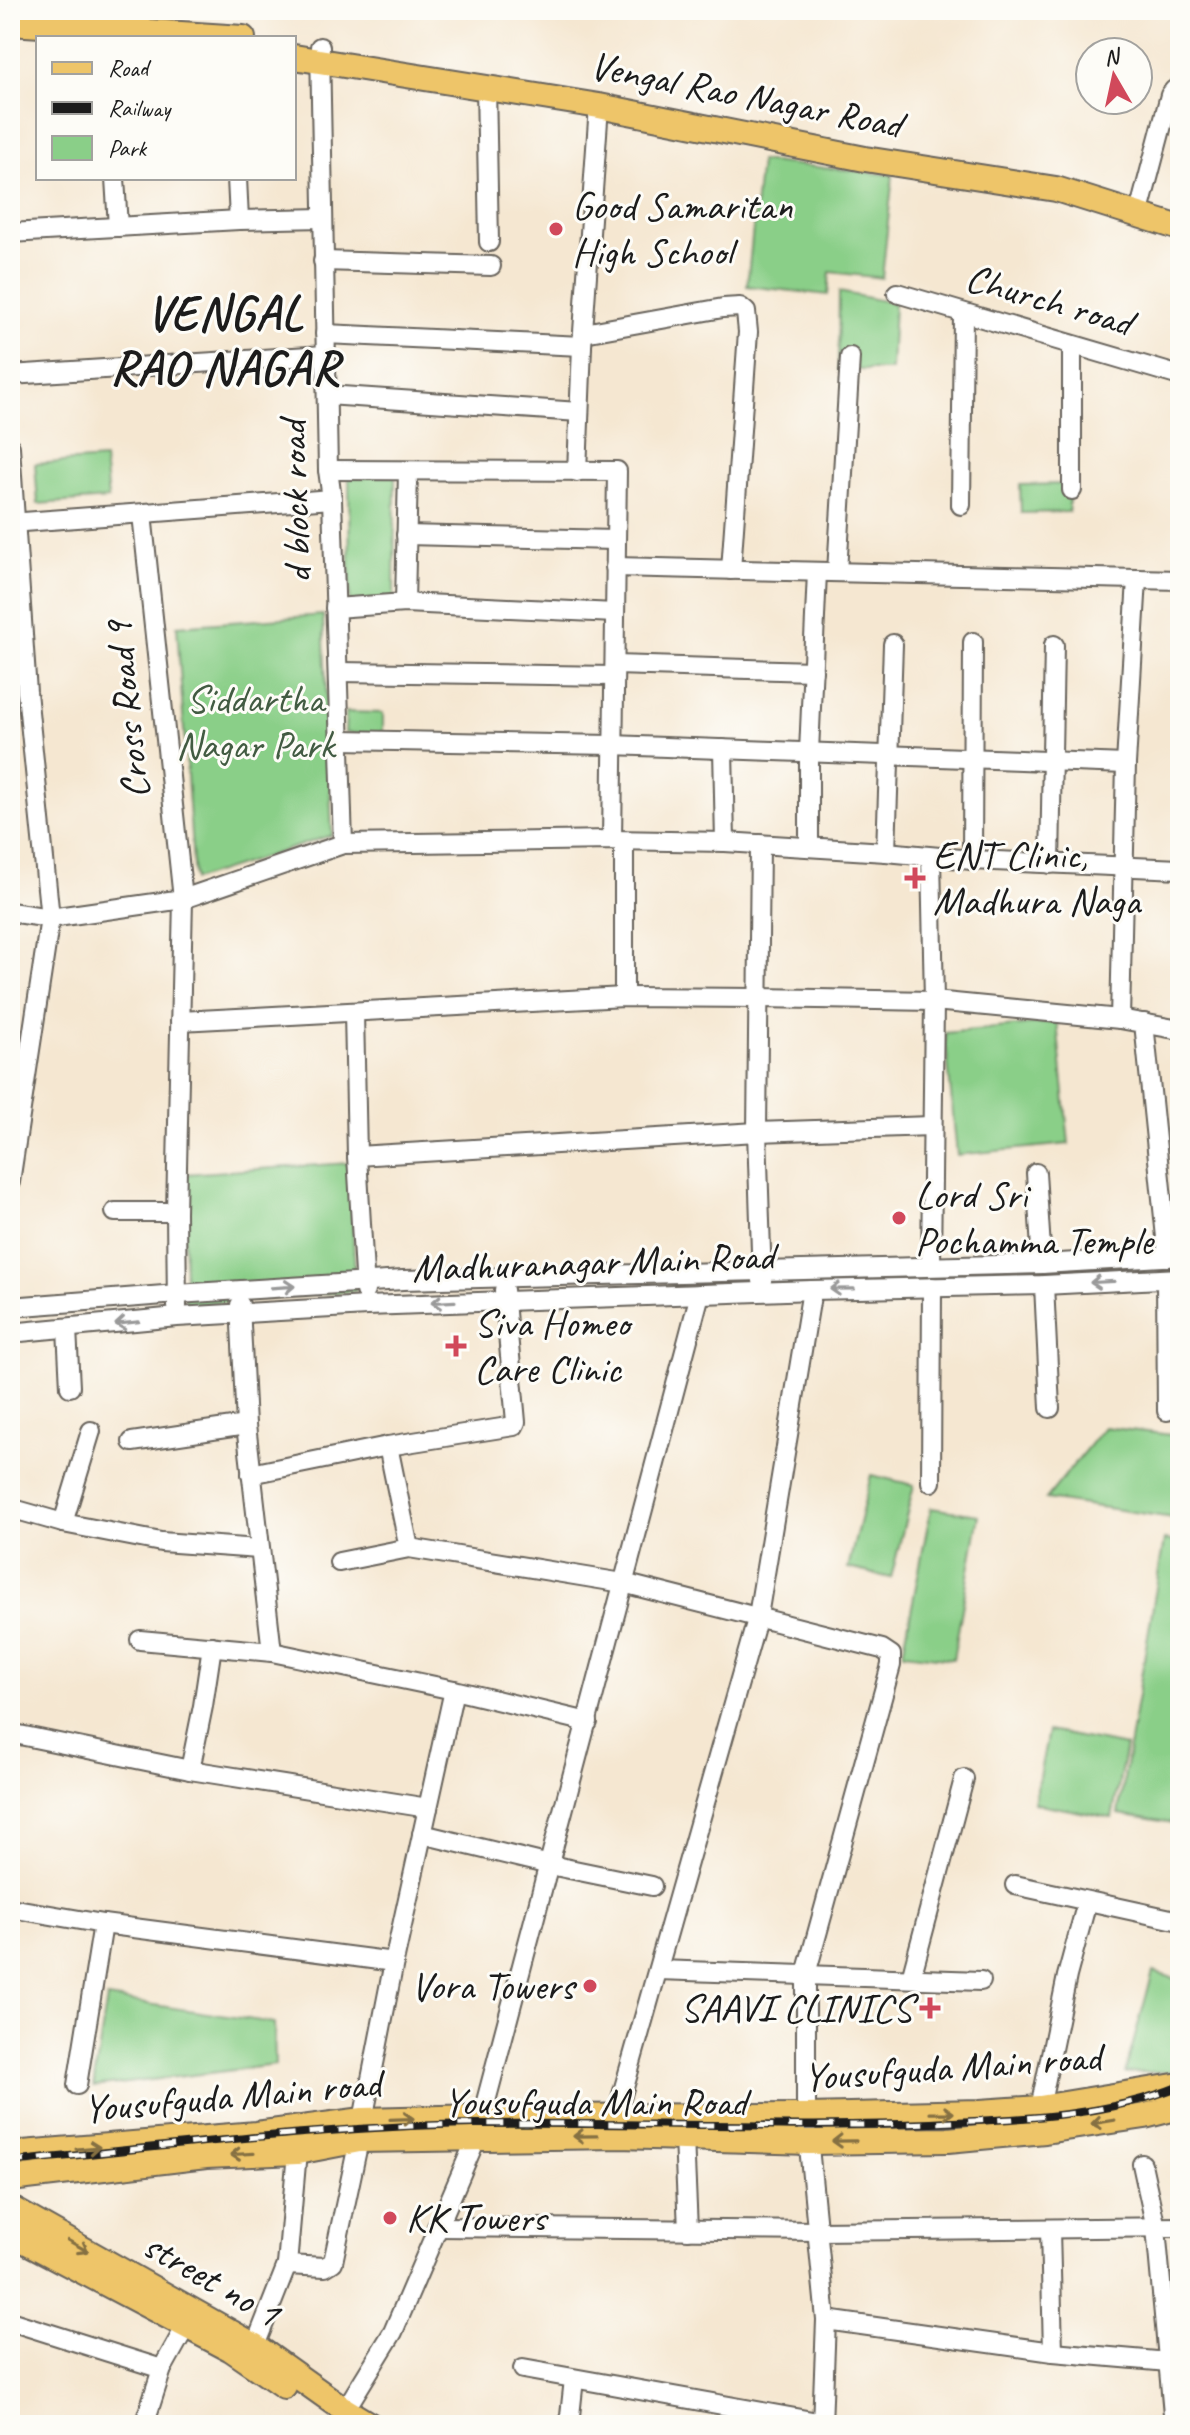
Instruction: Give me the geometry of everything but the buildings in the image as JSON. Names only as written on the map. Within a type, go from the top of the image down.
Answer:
[{"type":"main road","points":[[10,23],[212,36]]},
{"type":"main road","points":[[10,35],[36,37]]},
{"type":"main road","name":"Vengal Rao Nagar Road","points":[[296,45],[320,54],[486,86],[567,94]]},
{"type":"main road","name":"Vengal Rao Nagar Road","points":[[296,57],[320,54],[567,94],[1056,189],[1140,209],[1180,213]]},
{"type":"main road","name":"Vengal Rao Nagar Road","points":[[1140,209],[1180,228]]},
{"type":"main road","name":"Yousufguda Main road","points":[[478,2128],[616,2116],[806,2116],[1040,2108],[1180,2085]]},
{"type":"main road","name":"Yousufguda Main Road","points":[[10,2179],[206,2156],[297,2152],[361,2130],[478,2128],[809,2142],[948,2140],[1145,2116],[1180,2107]]},
{"type":"main road","name":"Yousufguda Main road","points":[[10,2154],[256,2134],[361,2130]]},
{"type":"main road","name":"street no 1","points":[[10,2208],[214,2332],[230,2349],[341,2421],[370,2425]]},
{"type":"main road","name":"street no 1","points":[[10,2233],[186,2326],[255,2346],[341,2421]]},
{"type":"street","name":"d block road","points":[[320,54],[328,470],[332,499],[343,844]]},
{"type":"street","points":[[486,86],[489,242]]},
{"type":"street","points":[[1140,209],[1170,95],[1180,87]]},
{"type":"street","points":[[577,472],[583,339],[612,104]]},
{"type":"street","points":[[115,180],[118,227]]},
{"type":"street","points":[[237,180],[239,220]]},
{"type":"street","points":[[10,233],[323,218]]},
{"type":"street","points":[[323,261],[491,266]]},
{"type":"street","name":"Church road","points":[[897,293],[1180,376]]},
{"type":"street","points":[[325,334],[583,339],[723,308],[740,307],[746,312],[748,332],[731,570]]},
{"type":"street","points":[[961,505],[963,313]]},
{"type":"street","points":[[1072,346],[1072,490]]},
{"type":"street","points":[[10,375],[325,355]]},
{"type":"street","points":[[837,572],[850,357]]},
{"type":"street","points":[[327,395],[579,412]]},
{"type":"street","points":[[10,447],[19,693],[50,918],[10,1182]]},
{"type":"street","points":[[328,470],[617,471],[612,745],[624,997]]},
{"type":"street","points":[[405,603],[408,471]]},
{"type":"street","points":[[13,523],[332,499]]},
{"type":"street","name":"Cross Road 9","points":[[142,514],[183,899],[176,1212],[177,1317]]},
{"type":"street","points":[[406,535],[615,540]]},
{"type":"street","points":[[615,567],[1180,580]]},
{"type":"street","points":[[809,847],[809,752],[817,572]]},
{"type":"street","points":[[1120,1019],[1126,764],[1137,579]]},
{"type":"street","points":[[335,608],[405,603],[615,613]]},
{"type":"street","points":[[972,860],[973,642]]},
{"type":"street","points":[[886,852],[893,644]]},
{"type":"street","points":[[1050,864],[1054,645]]},
{"type":"street","points":[[338,672],[813,671]]},
{"type":"street","points":[[340,740],[612,745],[1126,764]]},
{"type":"street","points":[[723,749],[725,842]]},
{"type":"street","points":[[10,912],[50,918],[183,899],[343,844],[725,842],[972,860],[1180,869]]},
{"type":"street","points":[[760,844],[757,1132],[762,1293]]},
{"type":"street","points":[[931,857],[934,1001],[931,1266]]},
{"type":"street","points":[[180,1021],[624,997],[759,998],[934,1001],[1120,1019],[1180,1030]]},
{"type":"street","points":[[354,1012],[357,1156],[367,1306]]},
{"type":"street","points":[[1144,1023],[1174,1257]]},
{"type":"street","points":[[357,1156],[757,1132],[931,1126]]},
{"type":"street","points":[[1036,1173],[1042,1264]]},
{"type":"street","points":[[115,1212],[176,1212]]},
{"type":"street","name":"Madhuranagar Main Road","points":[[10,1307],[365,1282],[1042,1264],[1174,1257]]},
{"type":"street","points":[[251,1474],[388,1446],[514,1426],[504,1277]]},
{"type":"street","points":[[1167,1411],[1173,1278]]},
{"type":"street","name":"Madhuranagar Main Road","points":[[10,1333],[177,1317],[505,1299],[1044,1285],[1173,1278]]},
{"type":"street","points":[[1044,1285],[1050,1408]]},
{"type":"street","points":[[931,1482],[932,1287]]},
{"type":"street","points":[[241,1290],[239,1313],[246,1425],[272,1652]]},
{"type":"street","points":[[616,2116],[758,1616],[812,1290]]},
{"type":"street","points":[[341,2421],[393,2332],[478,2128],[700,1294]]},
{"type":"street","points":[[67,1329],[70,1387]]},
{"type":"street","points":[[132,1442],[246,1425]]},
{"type":"street","points":[[63,1523],[91,1431]]},
{"type":"street","points":[[388,1446],[409,1548]]},
{"type":"street","points":[[10,1508],[63,1523],[161,1542],[259,1549]]},
{"type":"street","points":[[339,1562],[409,1548],[623,1583],[882,1649],[891,1655],[891,1665],[806,1974],[806,2116],[826,2320],[822,2424],[523,2369]]},
{"type":"street","points":[[140,1640],[272,1652],[588,1722]]},
{"type":"street","points":[[190,1770],[212,1646]]},
{"type":"street","points":[[287,2265],[325,2267],[333,2262],[394,1962],[454,1690]]},
{"type":"street","points":[[10,1733],[190,1770],[428,1808]]},
{"type":"street","points":[[911,1978],[964,1779]]},
{"type":"street","points":[[422,1834],[652,1886]]},
{"type":"street","points":[[1015,1885],[1180,1921]]},
{"type":"street","points":[[1040,2108],[1067,1976],[1087,1902]]},
{"type":"street","points":[[10,1908],[103,1924],[394,1962]]},
{"type":"street","points":[[77,2085],[103,1924]]},
{"type":"street","points":[[658,1970],[981,1981]]},
{"type":"street","points":[[684,2138],[688,2230]]},
{"type":"street","points":[[255,2346],[287,2265],[297,2152]]},
{"type":"street","points":[[1142,2164],[1156,2228],[1174,2363],[1174,2425]]},
{"type":"street","points":[[437,2227],[817,2231],[1180,2227]]},
{"type":"street","points":[[1050,2229],[1053,2352]]},
{"type":"street","points":[[826,2320],[1053,2352],[1174,2363]]},
{"type":"street","points":[[10,2321],[162,2369]]},
{"type":"street","points":[[144,2425],[162,2369],[186,2326]]},
{"type":"street","points":[[569,2425],[574,2379]]},
{"type":"green space","points":[[760,161],[893,175],[882,278],[830,272],[828,295],[747,286]]},
{"type":"green space","points":[[839,292],[894,303],[891,370],[838,370]]},
{"type":"green space","points":[[104,459],[108,499],[38,504],[35,464]]},
{"type":"green space","points":[[395,473],[394,598],[350,605],[349,476]]},
{"type":"green space","points":[[1069,484],[1069,512],[1021,513],[1020,485]]},
{"type":"green space","name":"Siddartha Nagar Park","points":[[323,615],[332,835],[194,880],[177,626]]},
{"type":"green space","points":[[346,712],[383,713],[383,734],[345,733]]},
{"type":"green space","points":[[1057,1022],[1069,1144],[957,1155],[945,1033]]},
{"type":"green space","points":[[349,1163],[356,1291],[185,1305],[184,1174]]},
{"type":"green space","points":[[1104,1427],[1180,1436],[1180,1519],[1046,1499]]},
{"type":"green space","points":[[871,1475],[914,1485],[891,1578],[848,1568]]},
{"type":"green space","points":[[931,1508],[979,1515],[953,1659],[903,1653]]},
{"type":"green space","points":[[1164,1540],[1180,1543],[1180,1824],[1118,1814]]},
{"type":"green space","points":[[1048,1731],[1126,1746],[1112,1818],[1034,1803]]},
{"type":"green space","points":[[1153,1972],[1180,1980],[1180,2071],[1125,2073]]},
{"type":"green space","points":[[107,1998],[274,2023],[275,2065],[93,2087]]},
{"type":"railway","points":[[10,2162],[241,2138],[415,2126],[874,2125],[1026,2118],[1120,2105],[1180,2086]]},
{"type":"place","name":"Good Samaritan High School","points":[[556,229]]},
{"type":"place","name":"ENT Clinic, Madhura Naga","points":[[915,878]]},
{"type":"place","name":"Lord Sri Pochamma Temple","points":[[899,1218]]},
{"type":"place","name":"Siva Homeo Care Clinic","points":[[456,1346]]},
{"type":"place","name":"Vora Towers","points":[[590,1986]]},
{"type":"place","name":"SAAVI CLINICS","points":[[930,2008]]},
{"type":"place","name":"KK Towers","points":[[390,2218]]},
{"type":"district","name":"VENGAL RAO NAGAR","points":[[225,340]]}]
